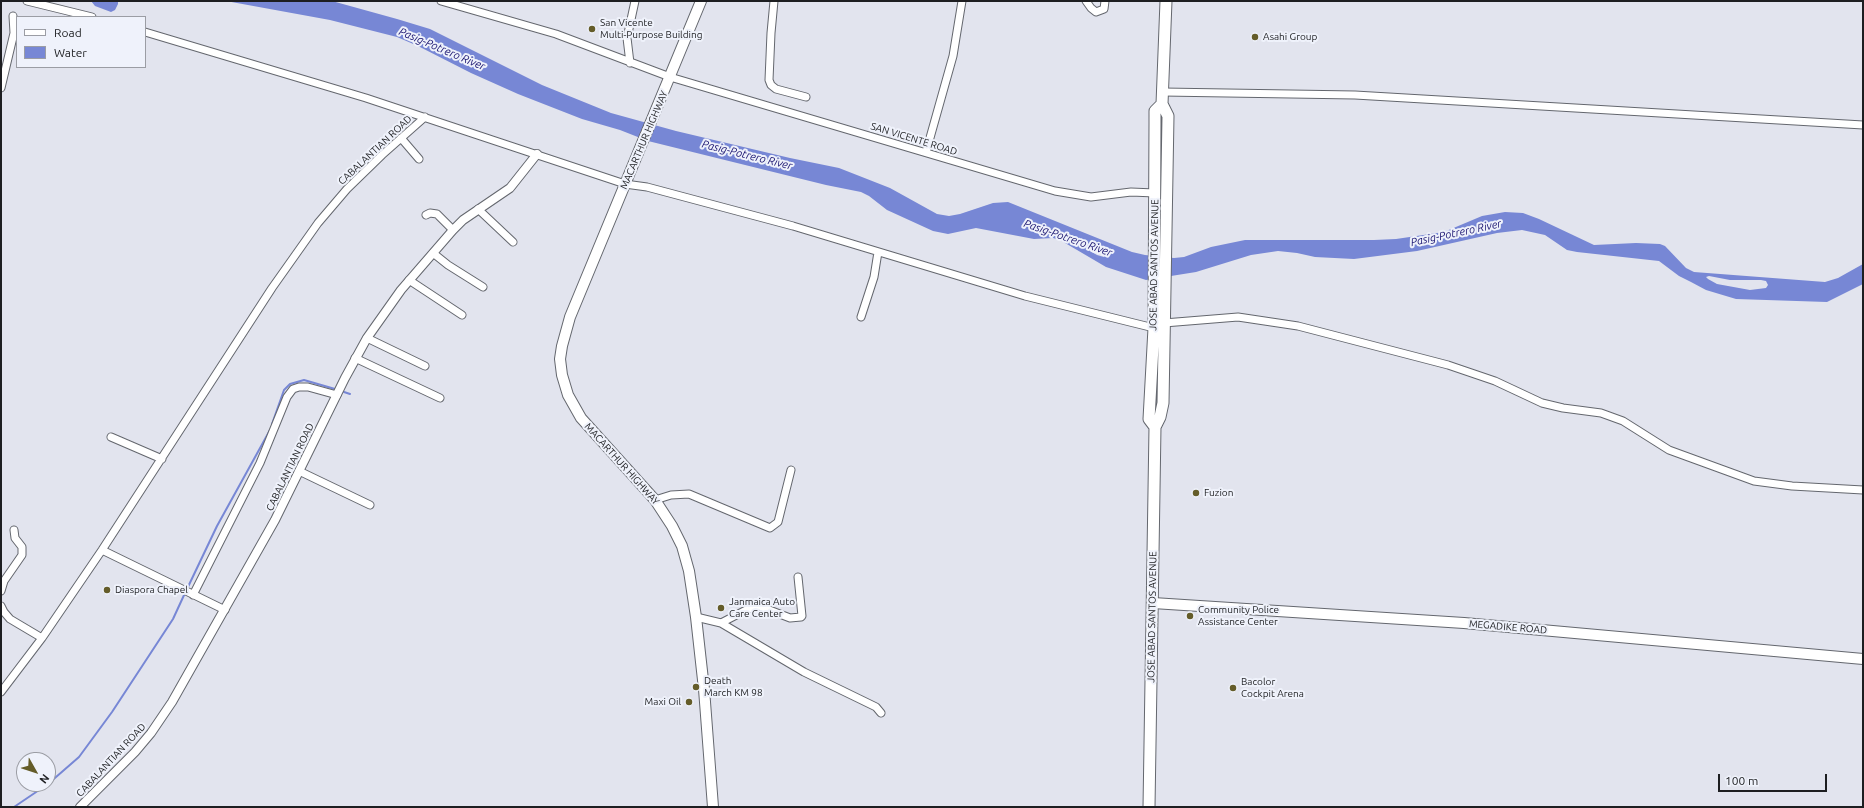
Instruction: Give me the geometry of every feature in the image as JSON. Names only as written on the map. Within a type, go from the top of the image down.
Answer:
[{"type":"highway","name":"JOSE ABAD SANTOS AVENUE","points":[[1149,807],[1155,427],[1160,417],[1162,403],[1159,322],[1159,197],[1155,111],[1162,104],[1166,1]]},
{"type":"main road","name":"MACARTHUR HIGHWAY","points":[[701,1],[570,317],[560,359],[562,376],[568,395],[581,418],[655,500],[672,526],[682,546],[689,571],[696,617],[704,689],[713,807]]},
{"type":"main road","name":"MEGADIKE ROAD","points":[[1153,603],[1464,623],[1863,659]]},
{"type":"street","points":[[28,1],[88,16]]},
{"type":"street","name":"SAN VICENTE ROAD","points":[[441,1],[556,34],[670,78],[926,152],[1040,187],[1091,197],[1130,192],[1159,197]]},
{"type":"street","points":[[630,63],[627,38],[634,1]]},
{"type":"street","points":[[774,1],[769,80],[771,85],[776,89],[806,97]]},
{"type":"street","points":[[926,152],[953,56],[962,1]]},
{"type":"street","points":[[1086,1],[1096,12],[1104,9],[1105,1]]},
{"type":"street","points":[[1,88],[14,33],[13,16]]},
{"type":"street","points":[[146,32],[366,98],[626,182],[793,226],[1025,296],[1159,322],[1238,317],[1298,326],[1448,365],[1495,381],[1542,403],[1563,408],[1601,413],[1623,420],[1669,450],[1754,481],[1792,486],[1863,490]]},
{"type":"street","points":[[1163,92],[1355,95],[1863,125]]},
{"type":"street","name":"CABALANTIAN ROAD","points":[[1,692],[42,638],[102,550],[272,288],[318,223],[347,189],[382,155],[425,117]]},
{"type":"street","points":[[402,138],[418,159]]},
{"type":"street","name":"CABALANTIAN ROAD","points":[[84,806],[151,733],[172,702],[275,520],[367,338],[409,280],[453,230],[478,209],[510,188],[537,154]]},
{"type":"street","points":[[478,209],[513,242]]},
{"type":"street","points":[[426,215],[430,213],[437,214],[453,230]]},
{"type":"street","points":[[434,252],[448,265],[483,287]]},
{"type":"street","points":[[861,317],[874,277],[878,252]]},
{"type":"street","points":[[409,280],[462,315]]},
{"type":"street","points":[[367,338],[425,366]]},
{"type":"street","points":[[356,358],[440,398]]},
{"type":"street","points":[[191,594],[260,463],[287,397],[293,389],[308,386],[337,395]]},
{"type":"street","points":[[111,437],[162,459]]},
{"type":"street","points":[[655,500],[671,495],[689,494],[770,528],[778,522],[791,470]]},
{"type":"street","points":[[299,471],[370,505]]},
{"type":"street","points":[[1,591],[4,581],[22,555],[22,547],[15,538],[14,530]]},
{"type":"street","points":[[102,550],[225,610]]},
{"type":"street","points":[[721,623],[746,610],[759,606],[790,618],[801,618],[798,577]]},
{"type":"street","points":[[1,606],[10,619],[42,638]]},
{"type":"street","points":[[696,617],[721,623],[804,672],[876,707],[881,712]]},
{"type":"water","points":[[91,1],[118,1],[118,4],[115,10],[111,12],[95,6]]},
{"type":"water","name":"Pasig-Potrero River","points":[[226,1],[332,1],[430,29],[542,85],[611,113],[676,131],[839,168],[890,188],[937,214],[949,216],[993,203],[1008,202],[1132,252],[1145,255],[1174,258],[1184,257],[1211,247],[1245,240],[1396,239],[1444,232],[1482,216],[1505,212],[1523,213],[1594,245],[1636,243],[1660,244],[1665,246],[1686,268],[1694,272],[1825,282],[1838,278],[1863,264],[1863,284],[1827,302],[1736,299],[1706,290],[1679,276],[1659,261],[1567,250],[1545,235],[1522,230],[1497,233],[1417,251],[1354,259],[1315,257],[1278,251],[1251,255],[1196,272],[1146,280],[1106,267],[1060,240],[1053,238],[1034,239],[976,228],[948,234],[933,231],[887,210],[869,196],[861,192],[826,185],[648,141],[620,130],[582,119],[518,94],[397,37],[330,20]],"holes":[[[1090,248],[1101,251],[1105,255],[1104,257],[1090,251]],[[1709,276],[1730,280],[1761,280],[1766,281],[1768,285],[1766,288],[1750,290],[1717,284],[1706,277]]]},
{"type":"waterway","points":[[272,424],[284,390],[290,384],[304,380],[335,389]]},
{"type":"waterway","points":[[344,392],[350,394]]},
{"type":"waterway","points":[[187,589],[217,526],[270,430]]},
{"type":"waterway","points":[[56,777],[79,757],[112,712],[173,619],[185,593]]},
{"type":"waterway","points":[[14,807],[36,792]]},
{"type":"place","name":"San Vicente Multi-Purpose Building","points":[[592,29]]},
{"type":"place","name":"Asahi Group","points":[[1255,37]]},
{"type":"place","name":"Fuzion","points":[[1196,493]]},
{"type":"place","name":"Diaspora Chapel","points":[[107,590]]},
{"type":"place","name":"Janmaica Auto Care Center","points":[[721,608]]},
{"type":"place","name":"Community Police Assistance Center","points":[[1190,616]]},
{"type":"place","name":"Death March KM 98","points":[[696,687]]},
{"type":"place","name":"Bacolor Cockpit Arena","points":[[1233,688]]},
{"type":"place","name":"Maxi Oil","points":[[689,702]]}]
